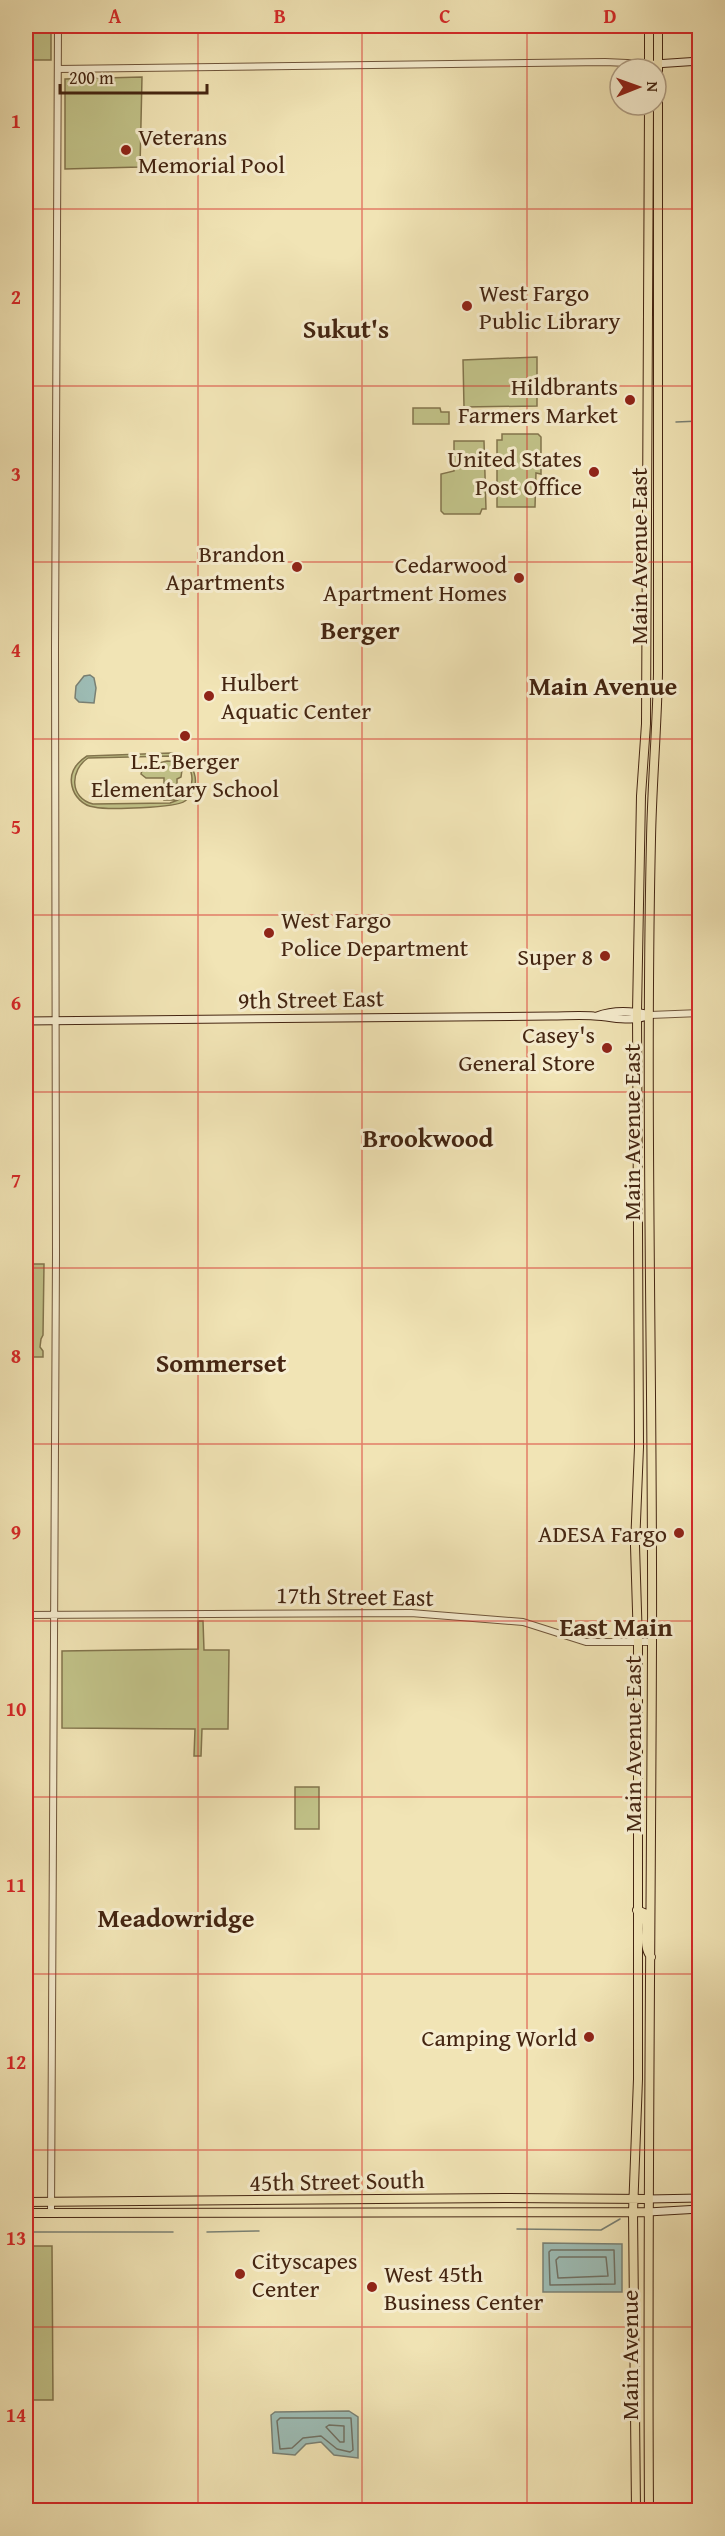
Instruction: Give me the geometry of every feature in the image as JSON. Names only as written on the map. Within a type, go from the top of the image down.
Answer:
[{"type":"main road","points":[[649,26],[651,57]]},
{"type":"main road","points":[[653,57],[658,26]]},
{"type":"main road","points":[[668,64],[699,61]]},
{"type":"main road","name":"Main Avenue East","points":[[634,2200],[638,1964],[638,1643],[635,1546],[639,1448],[637,1016],[646,674],[649,117]]},
{"type":"main road","name":"Main Avenue East","points":[[648,2199],[652,1958],[651,835],[657,734],[652,117]]},
{"type":"main road","points":[[646,674],[652,682],[653,720],[657,734]]},
{"type":"main road","points":[[640,886],[646,891],[647,928],[651,942]]},
{"type":"main road","name":"9th Street East","points":[[26,1022],[597,1016],[606,1019],[650,1015]]},
{"type":"main road","points":[[637,1910],[644,1912],[646,1918],[646,1950],[652,1958]]},
{"type":"main road","points":[[638,1964],[642,1975],[643,2008],[651,2015]]},
{"type":"main road","points":[[648,2199],[699,2198]]},
{"type":"main road","name":"45th Street South","points":[[26,2202],[648,2199]]},
{"type":"main road","name":"Main Avenue","points":[[648,2199],[649,2511]]},
{"type":"main road","name":"Main Avenue","points":[[634,2200],[636,2511]]},
{"type":"main road","points":[[648,2212],[699,2210]]},
{"type":"main road","name":"45th Street South","points":[[26,2213],[648,2212]]},
{"type":"street","points":[[51,2214],[58,26]]},
{"type":"street","points":[[58,69],[608,63]]},
{"type":"street","points":[[650,1015],[699,1014]]},
{"type":"street","name":"17th Street East","points":[[26,1615],[411,1613],[523,1622],[586,1642],[652,1642]]},
{"type":"green space","points":[[26,26],[51,26],[51,60],[26,60]]},
{"type":"green space","points":[[142,77],[140,167],[65,169],[65,79]]},
{"type":"green space","points":[[537,357],[537,406],[464,407],[463,360]]},
{"type":"green space","points":[[413,408],[440,408],[441,412],[449,412],[449,424],[413,424]]},
{"type":"green space","points":[[502,434],[538,434],[541,437],[541,474],[536,473],[535,507],[497,507],[497,440],[502,440]]},
{"type":"green space","points":[[454,441],[484,441],[486,509],[482,509],[480,514],[444,514],[441,511],[441,474],[454,471]]},
{"type":"green space","points":[[171,753],[186,760],[191,766],[195,780],[194,788],[185,801],[169,805],[126,808],[90,806],[77,797],[71,781],[74,769],[87,756]],"holes":[[[172,756],[187,763],[192,776],[190,788],[183,797],[170,803],[93,804],[85,801],[76,790],[75,776],[82,763],[88,758]]]},
{"type":"green space","points":[[167,761],[178,762],[182,770],[181,777],[177,779],[177,800],[164,800],[164,778],[146,778],[141,774],[143,767]]},
{"type":"green space","points":[[26,1264],[44,1264],[43,1335],[40,1347],[43,1357],[26,1357]]},
{"type":"green space","points":[[198,1621],[203,1621],[204,1650],[229,1650],[228,1729],[202,1729],[201,1756],[194,1756],[195,1729],[62,1728],[62,1651],[198,1649]]},
{"type":"green space","points":[[295,1787],[319,1787],[319,1829],[295,1829]]},
{"type":"green space","points":[[26,2246],[52,2246],[53,2400],[26,2400]]},
{"type":"water","points":[[90,675],[94,678],[96,688],[94,703],[79,702],[75,698],[76,686],[84,676]]},
{"type":"water","points":[[543,2243],[622,2244],[622,2292],[543,2292]]},
{"type":"water","points":[[349,2411],[358,2417],[358,2458],[334,2455],[321,2442],[306,2444],[295,2455],[273,2453],[271,2415],[275,2412]]},
{"type":"waterway","points":[[676,422],[700,421]]},
{"type":"waterway","points":[[517,2229],[601,2230],[620,2219]]},
{"type":"waterway","points":[[207,2232],[259,2231]]},
{"type":"waterway","points":[[26,2232],[173,2232]]},
{"type":"place","name":"Veterans Memorial Pool","points":[[126,150]]},
{"type":"place","name":"West Fargo Public Library","points":[[467,306]]},
{"type":"place","name":"Hildbrants Farmers Market","points":[[630,400]]},
{"type":"place","name":"United States Post Office","points":[[594,472]]},
{"type":"place","name":"Brandon Apartments","points":[[297,567]]},
{"type":"place","name":"Cedarwood Apartment Homes","points":[[519,578]]},
{"type":"place","name":"Hulbert Aquatic Center","points":[[209,696]]},
{"type":"place","name":"L.E. Berger Elementary School","points":[[185,736]]},
{"type":"place","name":"West Fargo Police Department","points":[[269,933]]},
{"type":"place","name":"Super 8","points":[[605,956]]},
{"type":"place","name":"Casey's General Store","points":[[607,1048]]},
{"type":"place","name":"ADESA Fargo","points":[[679,1533]]},
{"type":"place","name":"Camping World","points":[[589,2037]]},
{"type":"place","name":"Cityscapes Center","points":[[240,2274]]},
{"type":"place","name":"West 45th Business Center","points":[[372,2287]]},
{"type":"district","name":"Sukut's","points":[[346,328]]},
{"type":"district","name":"Berger","points":[[360,629]]},
{"type":"district","name":"Main Avenue","points":[[603,685]]},
{"type":"district","name":"Brookwood","points":[[428,1137]]},
{"type":"district","name":"Sommerset","points":[[221,1362]]},
{"type":"district","name":"East Main","points":[[616,1626]]},
{"type":"district","name":"Meadowridge","points":[[176,1917]]}]
